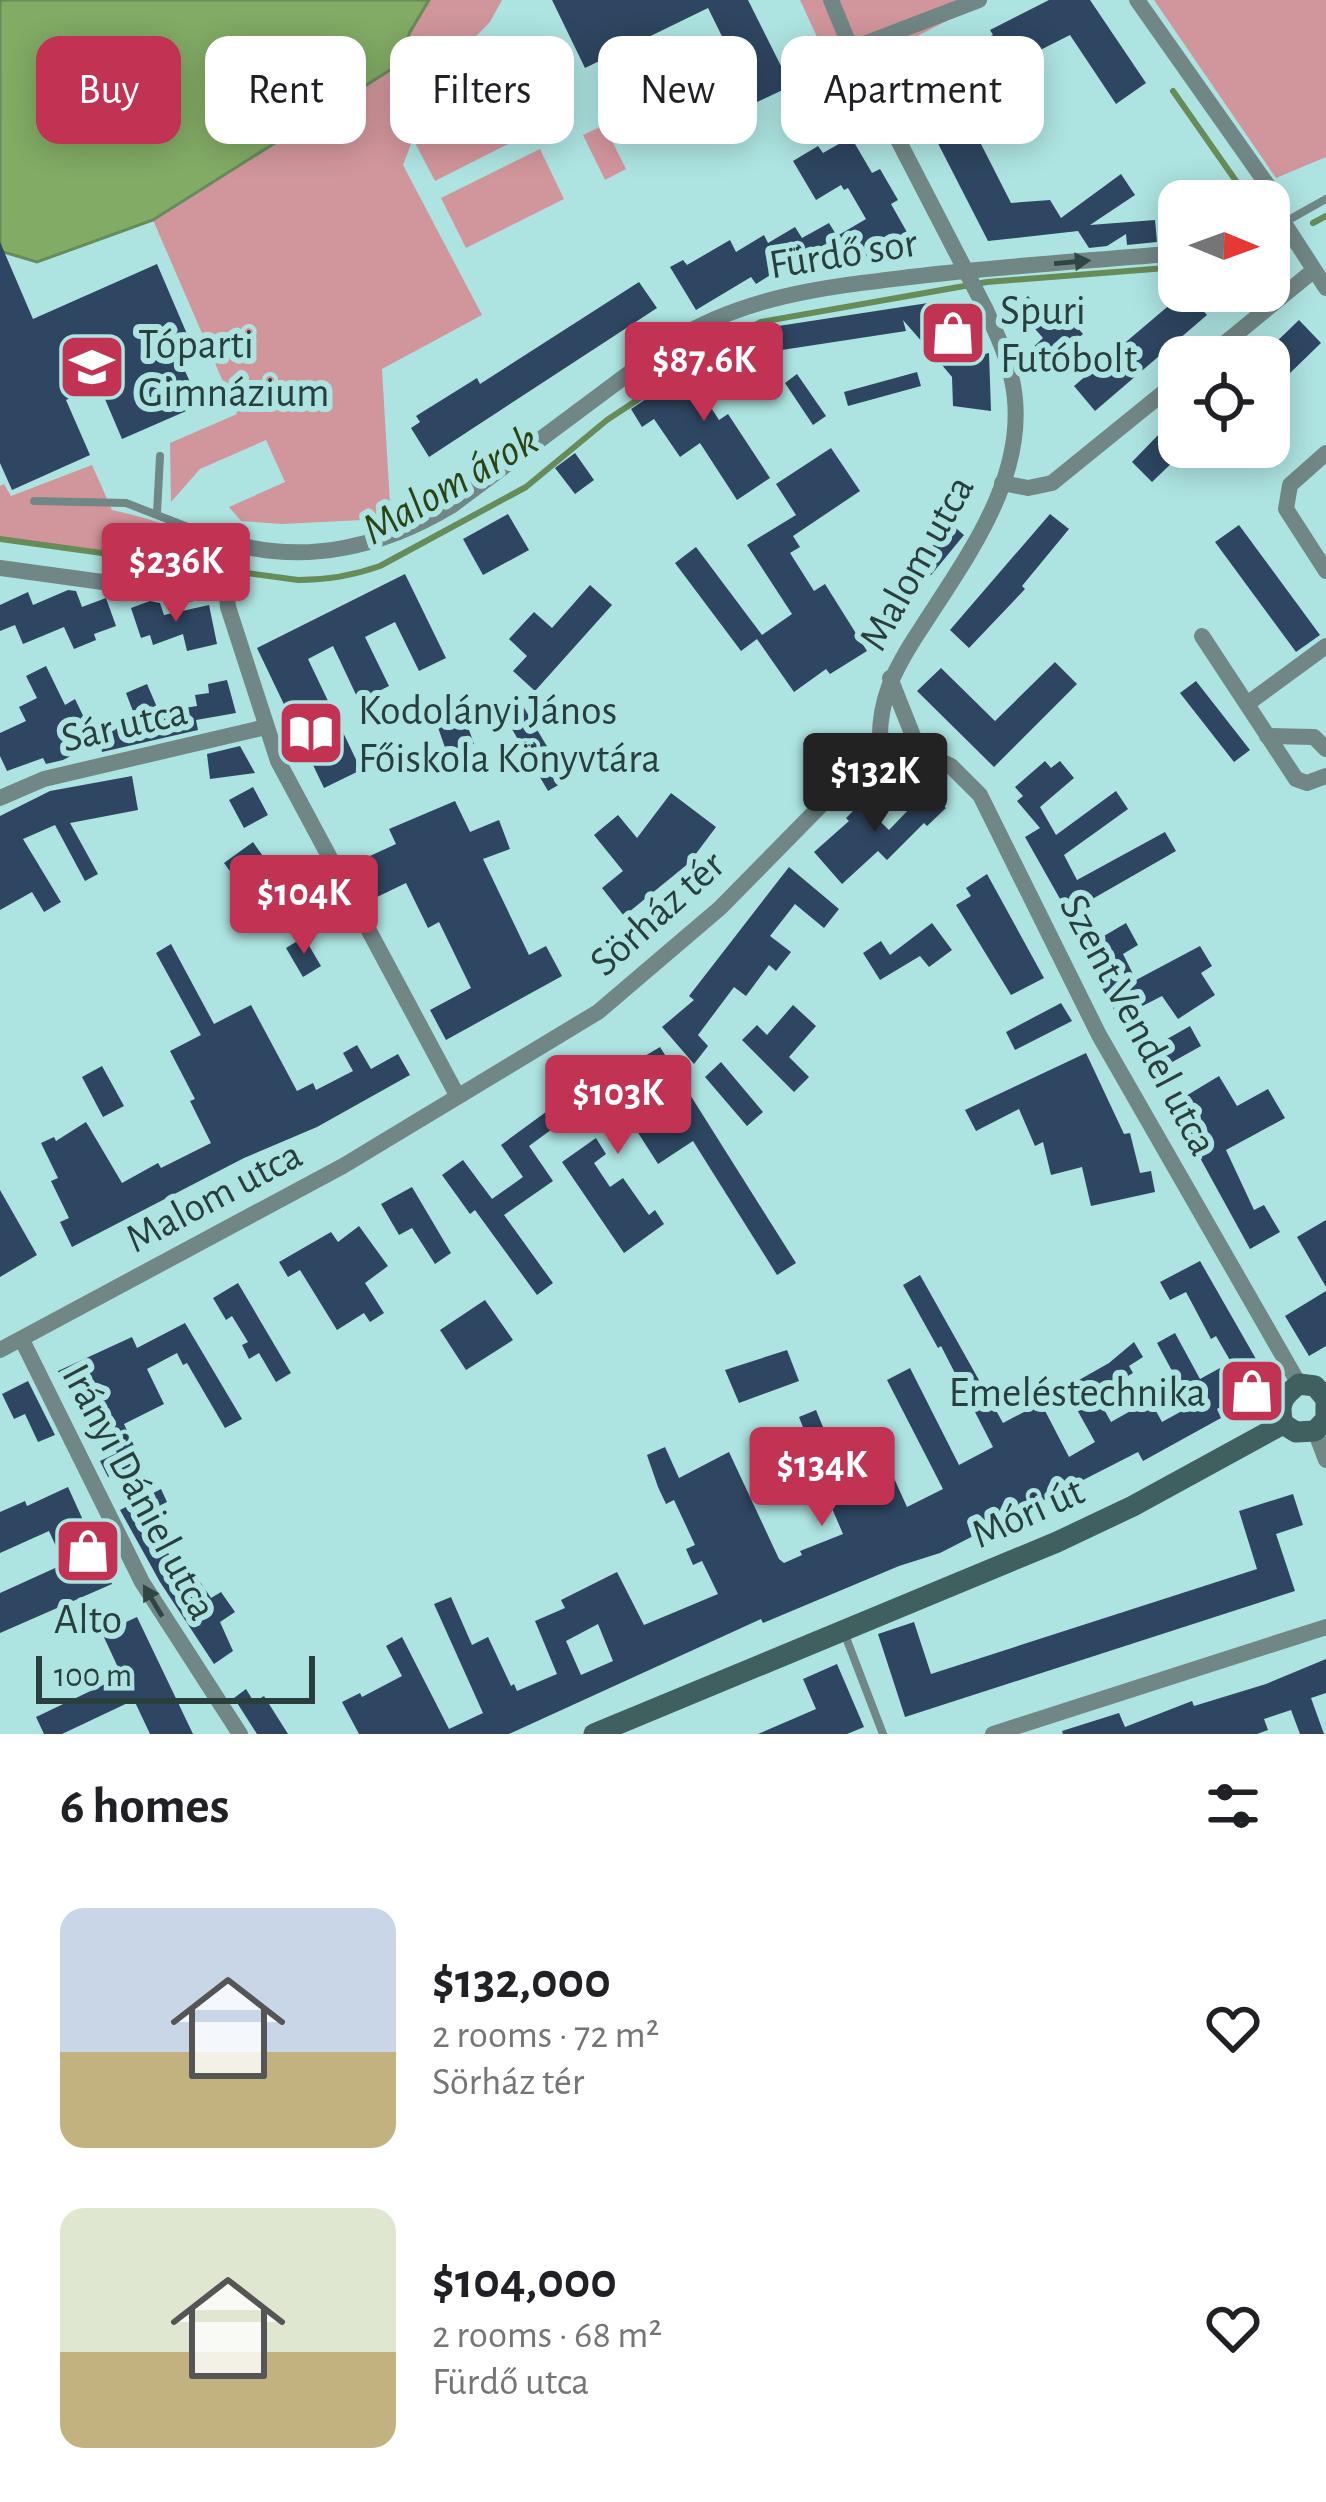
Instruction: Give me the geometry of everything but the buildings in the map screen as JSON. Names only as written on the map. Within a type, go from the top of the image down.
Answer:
[{"type":"main road","points":[[1299,1384],[1315,1386],[1326,1400],[1326,1419],[1315,1431],[1296,1432],[1283,1424],[1279,1408],[1284,1396],[1299,1384]]},
{"type":"main road","name":"Móri út","points":[[594,1734],[1076,1533],[1283,1424]]},
{"type":"street","name":"Malom utca","points":[[831,0],[846,36]]},
{"type":"street","points":[[885,36],[979,0]]},
{"type":"street","points":[[1137,0],[1263,180]]},
{"type":"street","name":"Malom utca","points":[[881,755],[880,712],[890,678],[976,542],[1002,483],[1014,429],[1013,382],[986,310],[899,144]]},
{"type":"street","points":[[1290,244],[1326,288]]},
{"type":"street","name":"Fürdő sor","points":[[229,551],[329,550],[390,538],[452,506],[698,325],[752,303],[823,287],[1158,256]]},
{"type":"street","points":[[1234,336],[1313,271]]},
{"type":"street","points":[[1002,483],[1028,488],[1052,482],[1158,397]]},
{"type":"street","points":[[1326,453],[1290,484],[1286,509],[1326,571]]},
{"type":"street","points":[[229,551],[226,586],[266,727],[303,812],[457,1095]]},
{"type":"street","points":[[0,568],[190,594]]},
{"type":"street","points":[[1202,636],[1296,779],[1307,783],[1326,776]]},
{"type":"street","points":[[1247,704],[1326,646]]},
{"type":"street","points":[[881,755],[919,751],[890,678]]},
{"type":"street","name":"Sár utca","points":[[0,798],[44,779],[266,727]]},
{"type":"street","points":[[1268,736],[1314,737],[1326,749]]},
{"type":"street","name":"Szent Vendel utca","points":[[919,751],[951,766],[980,795],[994,818],[1099,1035],[1299,1384]]},
{"type":"street","name":"Sörház tér","points":[[457,1095],[598,1012],[720,908],[831,795],[881,755]]},
{"type":"street","name":"Malom utca","points":[[0,1351],[343,1166],[457,1095]]},
{"type":"street","name":"Irányi Dániel utca","points":[[22,1340],[142,1582],[240,1734]]},
{"type":"street","points":[[1315,1431],[1326,1460]]},
{"type":"street","points":[[993,1734],[1326,1628]]},
{"type":"lane","points":[[1290,220],[1326,199]]},
{"type":"lane","points":[[157,513],[160,456]]},
{"type":"lane","points":[[34,501],[127,503],[157,513],[229,551]]},
{"type":"lane","points":[[843,1632],[884,1734]]},
{"type":"shaded area","points":[[0,0],[429,0],[409,36],[390,36],[390,70],[366,85],[366,36],[205,36],[205,144],[273,144],[153,220],[37,262],[0,251]]},
{"type":"shaded area","points":[[429,0],[502,0],[476,36],[409,36]]},
{"type":"shaded area","points":[[800,0],[987,0],[917,36],[817,36]]},
{"type":"shaded area","points":[[1154,0],[1326,0],[1326,157],[1276,178]]},
{"type":"shaded area","points":[[390,70],[390,144],[411,144],[403,165],[482,315],[382,369],[390,504],[383,519],[241,521],[229,507],[285,482],[266,440],[200,469],[171,502],[170,443],[237,414],[153,220],[273,144],[366,144],[366,85]]},
{"type":"shaded area","points":[[598,128],[598,144],[614,144],[626,169],[605,180],[583,135]]},
{"type":"shaded area","points":[[416,144],[508,144],[435,181]]},
{"type":"shaded area","points":[[540,149],[564,199],[466,248],[441,198]]},
{"type":"shaded area","points":[[92,465],[112,510],[199,540],[210,547],[212,568],[0,538],[0,486],[4,484],[11,496]]},
{"type":"waterway","points":[[1173,91],[1235,180]]},
{"type":"waterway","name":"Malom árok","points":[[1313,223],[1326,216]]},
{"type":"waterway","name":"Malom árok","points":[[0,539],[298,580],[350,575],[380,566],[526,487],[607,420],[761,322],[987,282],[1158,269]]},
{"type":"place","name":"Spuri Futóbolt","points":[[953,333]]},
{"type":"place","name":"Tóparti Gimnázium","points":[[92,367]]},
{"type":"place","name":"Kodolányi János Főiskola Könyvtára","points":[[311,733]]},
{"type":"place","name":"Emeléstechnika","points":[[1252,1391]]},
{"type":"place","name":"Alto","points":[[88,1551]]}]
